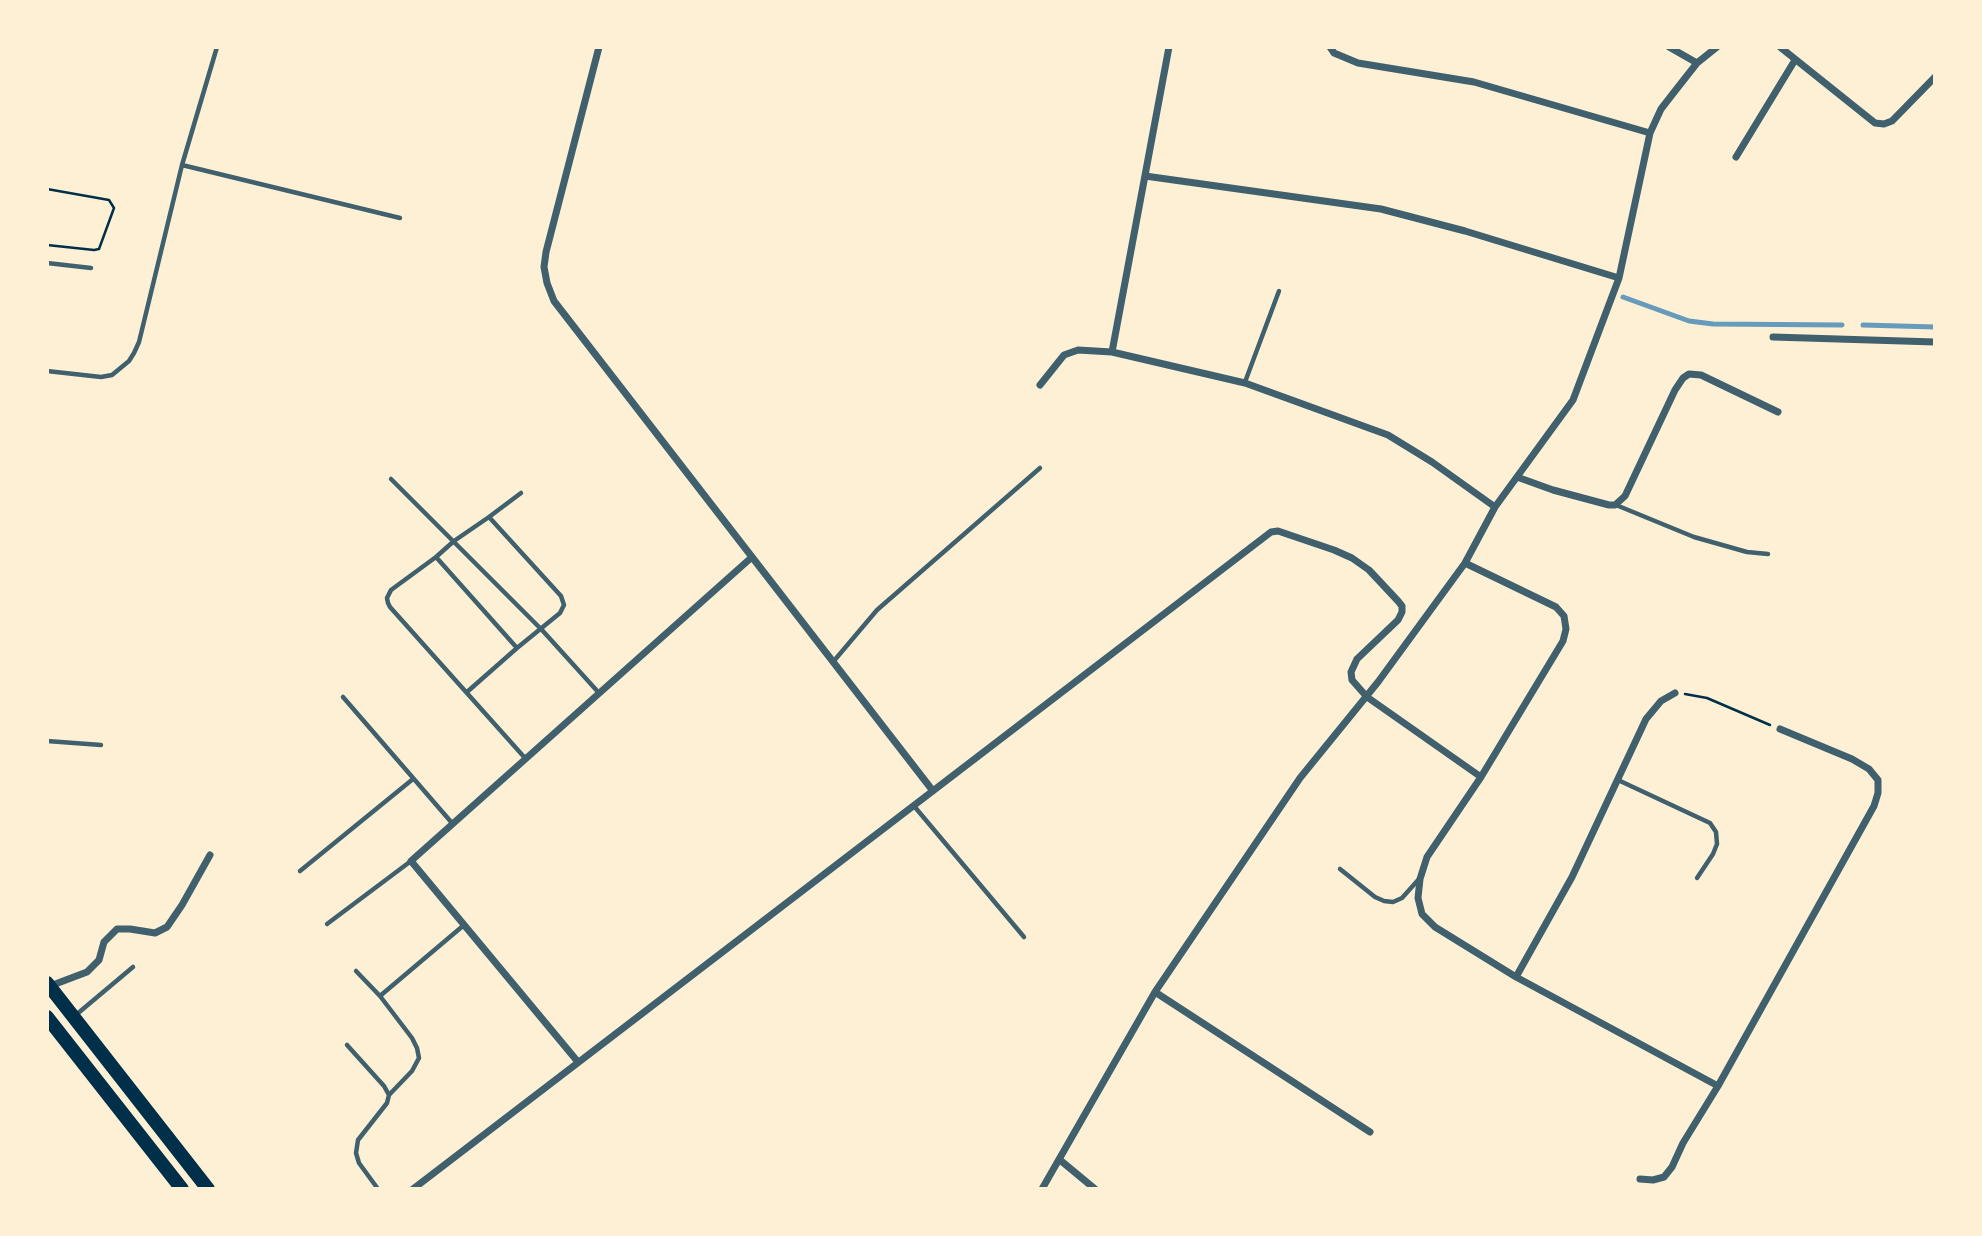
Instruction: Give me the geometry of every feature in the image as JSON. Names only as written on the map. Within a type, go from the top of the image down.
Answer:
[{"type":"highway","points":[[48,985],[208,1189]]},
{"type":"highway","points":[[47,1017],[182,1189]]},
{"type":"street","points":[[599,47],[546,252],[544,267],[554,302],[933,791]]},
{"type":"street","points":[[1112,352],[1169,47]]},
{"type":"street","points":[[1330,47],[1334,53],[1358,63],[1474,82],[1650,133]]},
{"type":"street","points":[[1669,47],[1697,63]]},
{"type":"street","points":[[1042,1189],[1155,992],[1300,778],[1367,696],[1465,563],[1494,506],[1573,400],[1619,278],[1650,133],[1661,109],[1697,63],[1717,47]]},
{"type":"street","points":[[1780,47],[1875,123],[1892,121],[1935,77]]},
{"type":"street","points":[[1736,157],[1795,61]]},
{"type":"street","points":[[1145,176],[1381,209],[1465,231],[1619,278]]},
{"type":"street","points":[[1773,337],[1935,341]]},
{"type":"street","points":[[1040,385],[1064,355],[1071,351],[1112,352],[1245,383],[1388,435],[1494,506]]},
{"type":"street","points":[[1517,477],[1553,490],[1615,505],[1625,496],[1675,390],[1689,374],[1701,375],[1778,412]]},
{"type":"street","points":[[413,1189],[1274,531],[1352,558],[1368,570],[1402,606],[1398,620],[1357,659],[1351,672],[1352,680],[1367,696],[1481,778]]},
{"type":"street","points":[[578,1062],[411,861],[752,557]]},
{"type":"street","points":[[1465,563],[1556,607],[1564,616],[1566,629],[1563,641],[1481,778],[1427,857],[1419,879],[1418,898],[1422,914],[1435,927],[1516,977],[1718,1086]]},
{"type":"street","points":[[1516,977],[1572,877],[1646,719],[1661,701],[1675,693]]},
{"type":"street","points":[[1640,1179],[1664,1177],[1672,1167],[1683,1143],[1718,1086],[1874,806],[1878,780],[1869,769],[1852,759],[1780,729]]},
{"type":"street","points":[[48,985],[87,972],[99,960],[104,942],[117,929],[155,933],[167,927],[183,905],[210,855]]},
{"type":"street","points":[[1155,992],[1370,1132]]},
{"type":"street","points":[[1060,1160],[1096,1189]]},
{"type":"lane","points":[[47,371],[101,377],[112,375],[130,361],[139,342],[182,165],[217,47]]},
{"type":"lane","points":[[182,165],[400,218]]},
{"type":"lane","points":[[47,263],[91,268]]},
{"type":"lane","points":[[1245,383],[1279,291]]},
{"type":"lane","points":[[833,663],[877,610],[1040,468]]},
{"type":"lane","points":[[391,479],[542,630],[598,693]]},
{"type":"lane","points":[[521,493],[391,590],[387,598],[388,603],[526,758]]},
{"type":"lane","points":[[1615,505],[1694,537],[1747,552],[1768,554]]},
{"type":"lane","points":[[467,692],[561,613],[564,605],[564,600],[489,517]]},
{"type":"lane","points":[[436,557],[517,648]]},
{"type":"lane","points":[[343,697],[453,823]]},
{"type":"lane","points":[[47,741],[101,745]]},
{"type":"lane","points":[[300,871],[413,779]]},
{"type":"lane","points":[[1618,780],[1710,824],[1716,832],[1717,844],[1697,878]]},
{"type":"lane","points":[[914,806],[1024,937]]},
{"type":"lane","points":[[327,923],[411,861]]},
{"type":"lane","points":[[1340,869],[1384,901],[1393,902],[1402,898],[1419,879]]},
{"type":"lane","points":[[380,996],[464,925]]},
{"type":"lane","points":[[73,1017],[133,967]]},
{"type":"lane","points":[[356,971],[380,996],[412,1038],[419,1058],[412,1071],[389,1096],[387,1103],[358,1140],[356,1153],[359,1163],[378,1189]]},
{"type":"lane","points":[[347,1045],[384,1086],[389,1096]]},
{"type":"path","points":[[47,189],[108,201],[114,208],[99,248],[94,250],[47,245]]},
{"type":"path","points":[[1675,693],[1707,698],[1780,729]]},
{"type":"waterway","points":[[1623,297],[1689,321],[1713,324],[1842,325]]},
{"type":"waterway","points":[[1863,325],[1935,327]]}]
